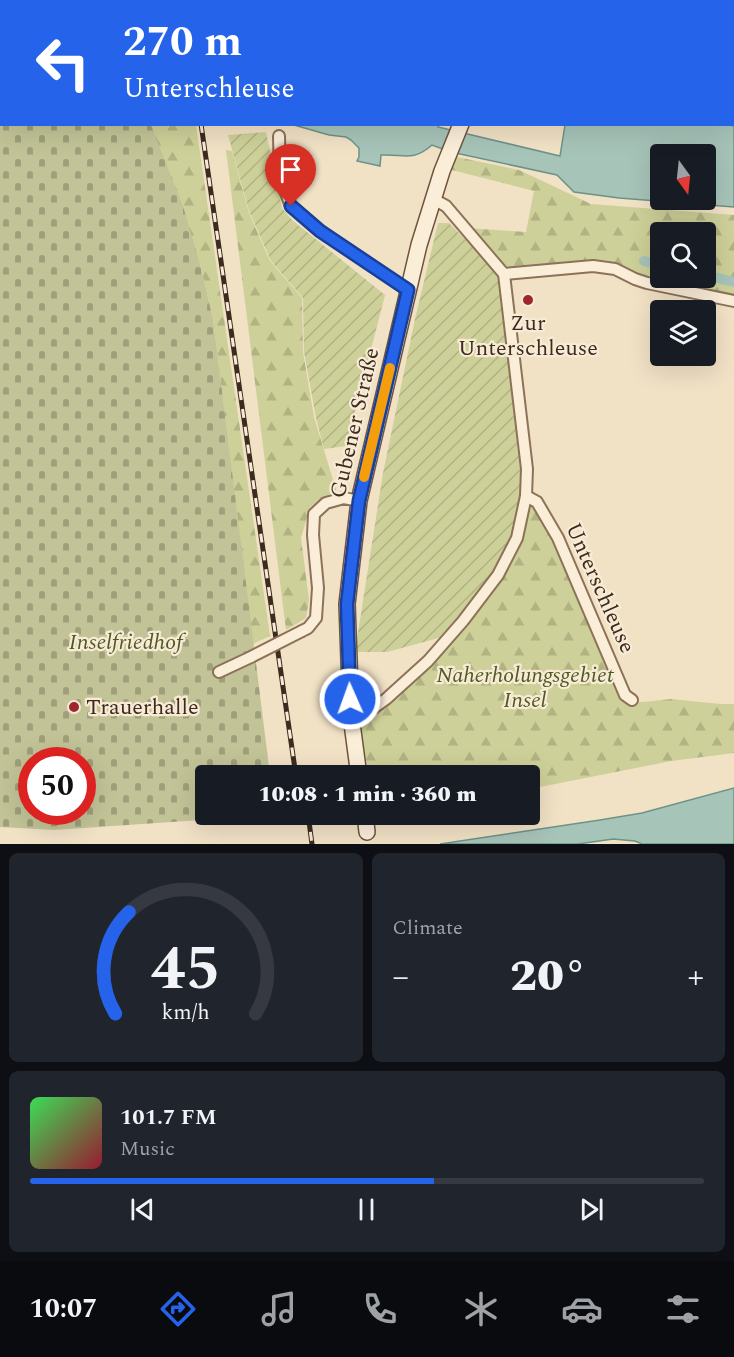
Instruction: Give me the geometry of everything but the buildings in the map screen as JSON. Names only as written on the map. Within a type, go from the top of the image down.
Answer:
[{"type":"main road","name":"Gubener Straße","points":[[358,765],[351,716],[347,604],[359,501],[408,290],[433,199],[460,126]]},
{"type":"main road","points":[[366,825],[367,832]]},
{"type":"street","points":[[279,136],[280,178],[291,206],[320,231],[408,290]]},
{"type":"street","points":[[351,716],[368,712],[386,699],[428,661],[463,621],[498,575],[517,538],[526,496],[526,469],[504,274],[447,206],[433,199]]},
{"type":"street","points":[[504,274],[593,266],[615,269],[634,279],[734,301]]},
{"type":"street","name":"Unterschleuse","points":[[526,496],[537,502],[558,538],[626,695],[632,700]]},
{"type":"street","points":[[219,672],[308,628],[316,618],[318,588],[313,535],[314,514],[326,503],[344,498],[359,501]]},
{"type":"green space","name":"Inselfriedhof","points":[[0,126],[151,126],[183,206],[201,268],[213,319],[269,765],[195,765],[195,820],[54,830],[0,827]]},
{"type":"green space","points":[[151,126],[196,126],[270,636],[253,644],[213,319],[201,268]]},
{"type":"green space","points":[[266,132],[282,208],[292,220],[385,295],[346,446],[324,449],[304,352],[303,298],[271,261],[249,211],[228,135]]},
{"type":"green space","points":[[226,150],[232,151],[249,213],[270,261],[302,298],[303,352],[314,417],[336,490],[310,507],[301,538],[309,600],[306,618],[286,630]]},
{"type":"green space","points":[[452,156],[519,170],[591,204],[734,215],[734,299],[682,288],[716,288],[716,222],[650,222],[650,281],[616,267],[505,273],[467,228],[526,232],[534,191],[448,169]]},
{"type":"green space","points":[[438,223],[449,223],[500,275],[523,459],[523,498],[514,538],[495,574],[462,620],[442,637],[387,652],[355,652],[383,473],[415,319]]},
{"type":"green space","name":"Naherholungsgebiet Insel","points":[[528,499],[536,504],[556,539],[626,701],[671,699],[734,704],[734,753],[671,761],[540,787],[540,765],[367,765],[356,720],[432,662]]},
{"type":"shaded area","points":[[298,126],[438,127],[560,156],[565,126],[734,126],[734,207],[716,206],[716,144],[650,144],[650,200],[574,192],[557,175],[451,152],[432,145],[414,155],[381,155],[380,166],[357,161],[359,148],[346,137],[329,135]]},
{"type":"shaded area","points":[[734,788],[734,844],[642,844],[613,839],[578,844],[440,844],[642,813]]},
{"type":"waterway","points":[[644,261],[650,262]]},
{"type":"waterway","points":[[716,278],[734,282]]},
{"type":"railway","points":[[201,126],[294,765]]},
{"type":"railway","points":[[309,825],[312,844]]},
{"type":"slow traffic","points":[[364,477],[390,368]]},
{"type":"place","name":"Zur Unterschleuse","points":[[528,300]]},
{"type":"place","name":"Trauerhalle","points":[[74,707]]},
{"type":"route","points":[[291,206],[320,231],[408,290],[359,501],[347,604],[350,699]]}]
